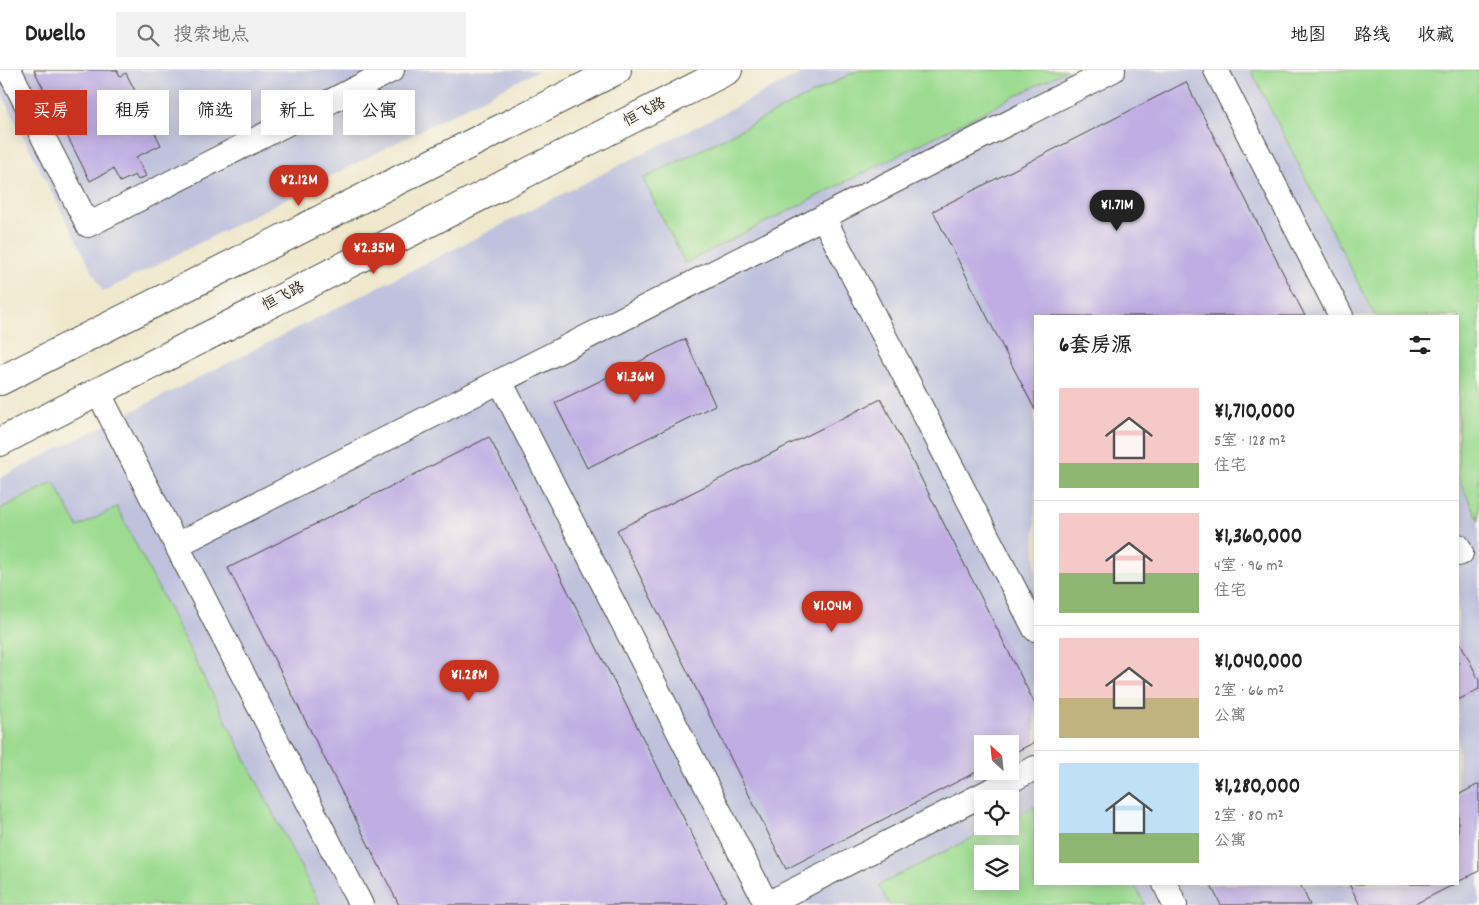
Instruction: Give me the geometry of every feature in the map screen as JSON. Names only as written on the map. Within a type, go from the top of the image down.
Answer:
[{"type":"main road","points":[[0,381],[616,70]]},
{"type":"main road","name":"恒飞路","points":[[0,442],[728,70]]},
{"type":"lane","points":[[9,70],[88,225],[392,70]]},
{"type":"lane","points":[[177,545],[1113,70]]},
{"type":"lane","points":[[1216,70],[1340,315]]},
{"type":"lane","points":[[824,217],[1034,627]]},
{"type":"lane","points":[[500,381],[766,905],[1034,769]]},
{"type":"lane","points":[[98,392],[361,905]]},
{"type":"lane","points":[[1165,885],[1175,905]]},
{"type":"shaded area","points":[[0,70],[539,70],[415,133],[415,90],[343,90],[343,135],[411,135],[103,292],[23,135],[87,135],[87,90],[15,90],[15,120],[0,91]]},
{"type":"shaded area","points":[[808,70],[1479,70],[1479,905],[0,905],[0,478]]},
{"type":"green space","points":[[859,70],[1067,70],[685,263],[643,179]]},
{"type":"green space","points":[[1251,70],[1479,70],[1479,521],[1459,480],[1459,315],[1374,315]]},
{"type":"green space","points":[[54,482],[78,527],[117,507],[320,905],[0,905],[0,509]]},
{"type":"green space","points":[[1034,807],[1034,885],[1135,885],[1145,905],[889,905],[879,885],[978,835],[1019,835],[1019,814]]},
{"type":"building","points":[[34,70],[117,70],[120,76],[126,73],[134,90],[97,90],[97,135],[156,135],[161,145],[136,157],[146,176],[138,180],[135,175],[120,182],[113,169],[90,181],[67,135],[87,135],[87,90],[44,90]]},
{"type":"building","points":[[1186,82],[1304,315],[1034,315],[1034,408],[933,211]]},
{"type":"building","points":[[685,339],[715,405],[587,468],[555,403]]},
{"type":"building","points":[[881,399],[1034,702],[1034,743],[1019,750],[1019,735],[974,735],[974,773],[786,869],[617,530]]},
{"type":"building","points":[[489,437],[726,901],[718,905],[399,905],[228,568]]},
{"type":"building","points":[[1459,640],[1479,680],[1479,689],[1459,699]]},
{"type":"building","points":[[1479,784],[1479,871],[1459,881],[1459,794]]},
{"type":"building","points":[[1211,885],[1300,885],[1310,905],[1221,905]]},
{"type":"building","points":[[1350,885],[1453,885],[1413,905],[1360,905]]}]
